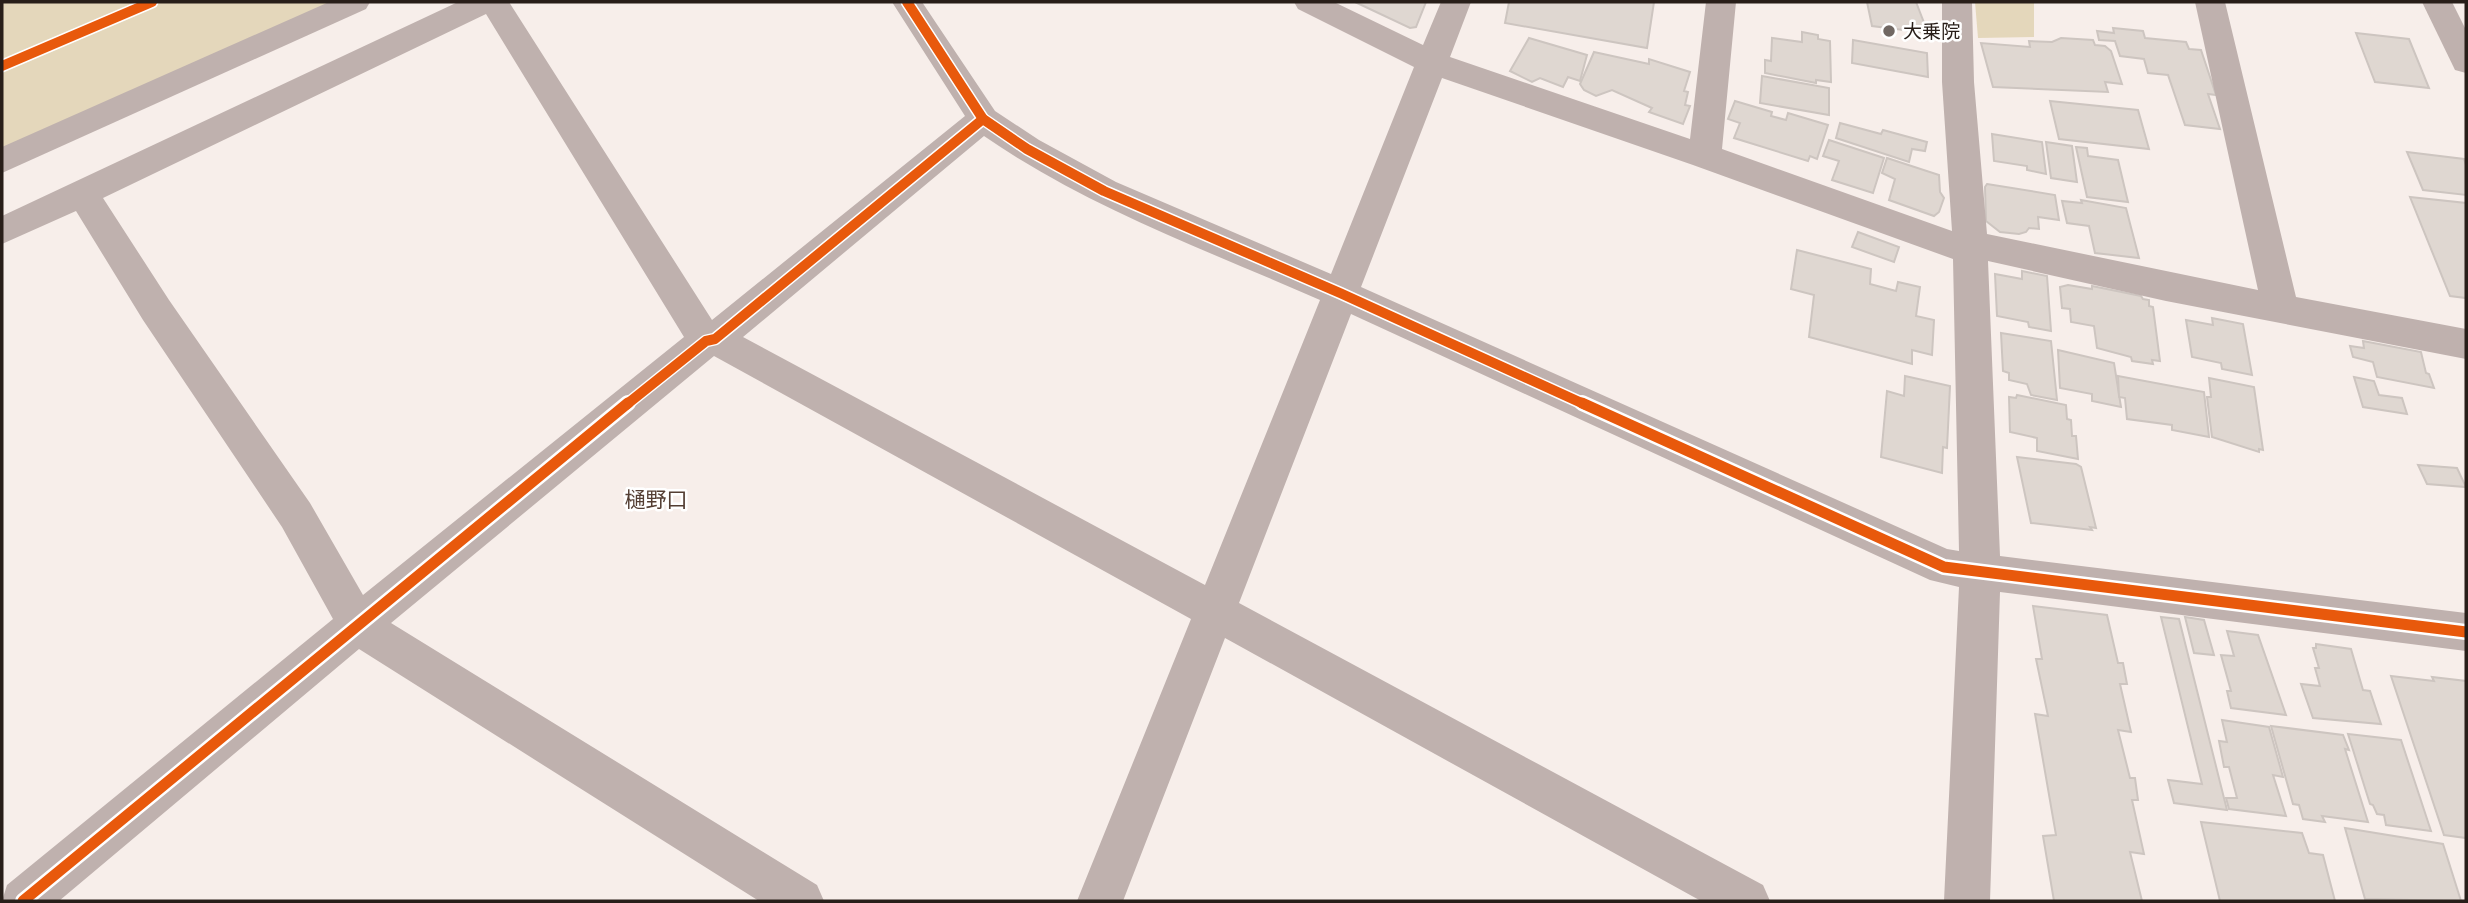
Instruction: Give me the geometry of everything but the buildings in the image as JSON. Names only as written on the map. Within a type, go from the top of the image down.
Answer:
[{"type":"street","points":[[2,161],[355,2]]},
{"type":"street","points":[[2,231],[484,2]]},
{"type":"street","points":[[494,2],[710,340],[1214,610],[1747,901]]},
{"type":"street","points":[[907,2],[983,119],[1027,149],[1104,191],[1340,293],[1944,567],[2466,632]]},
{"type":"street","points":[[1309,2],[1432,63],[1970,248],[2466,344]]},
{"type":"street","points":[[1100,901],[1456,2]]},
{"type":"street","points":[[1705,156],[1721,2]]},
{"type":"street","points":[[1957,2],[1958,82],[1970,248],[1980,573],[1967,901]]},
{"type":"street","points":[[2210,2],[2280,307]]},
{"type":"street","points":[[2437,2],[2466,62]]},
{"type":"street","points":[[23,901],[358,625],[983,119]]},
{"type":"street","points":[[82,192],[156,310],[296,515],[358,625],[801,901]]},
{"type":"shaded area","points":[[2,2],[351,2],[2,161]]},
{"type":"shaded area","points":[[1975,2],[2034,2],[2034,37],[1978,38]]},
{"type":"cycle path","points":[[2,66],[152,2]]},
{"type":"cycle path","points":[[907,2],[983,119],[1027,149],[1104,191],[1340,293],[1944,567],[2466,632]]},
{"type":"cycle path","points":[[23,901],[547,468],[706,341],[715,339],[983,119]]},
{"type":"place","name":"大乗院","points":[[1889,31]]},
{"type":"district","name":"樋野口","points":[[656,500]]}]
